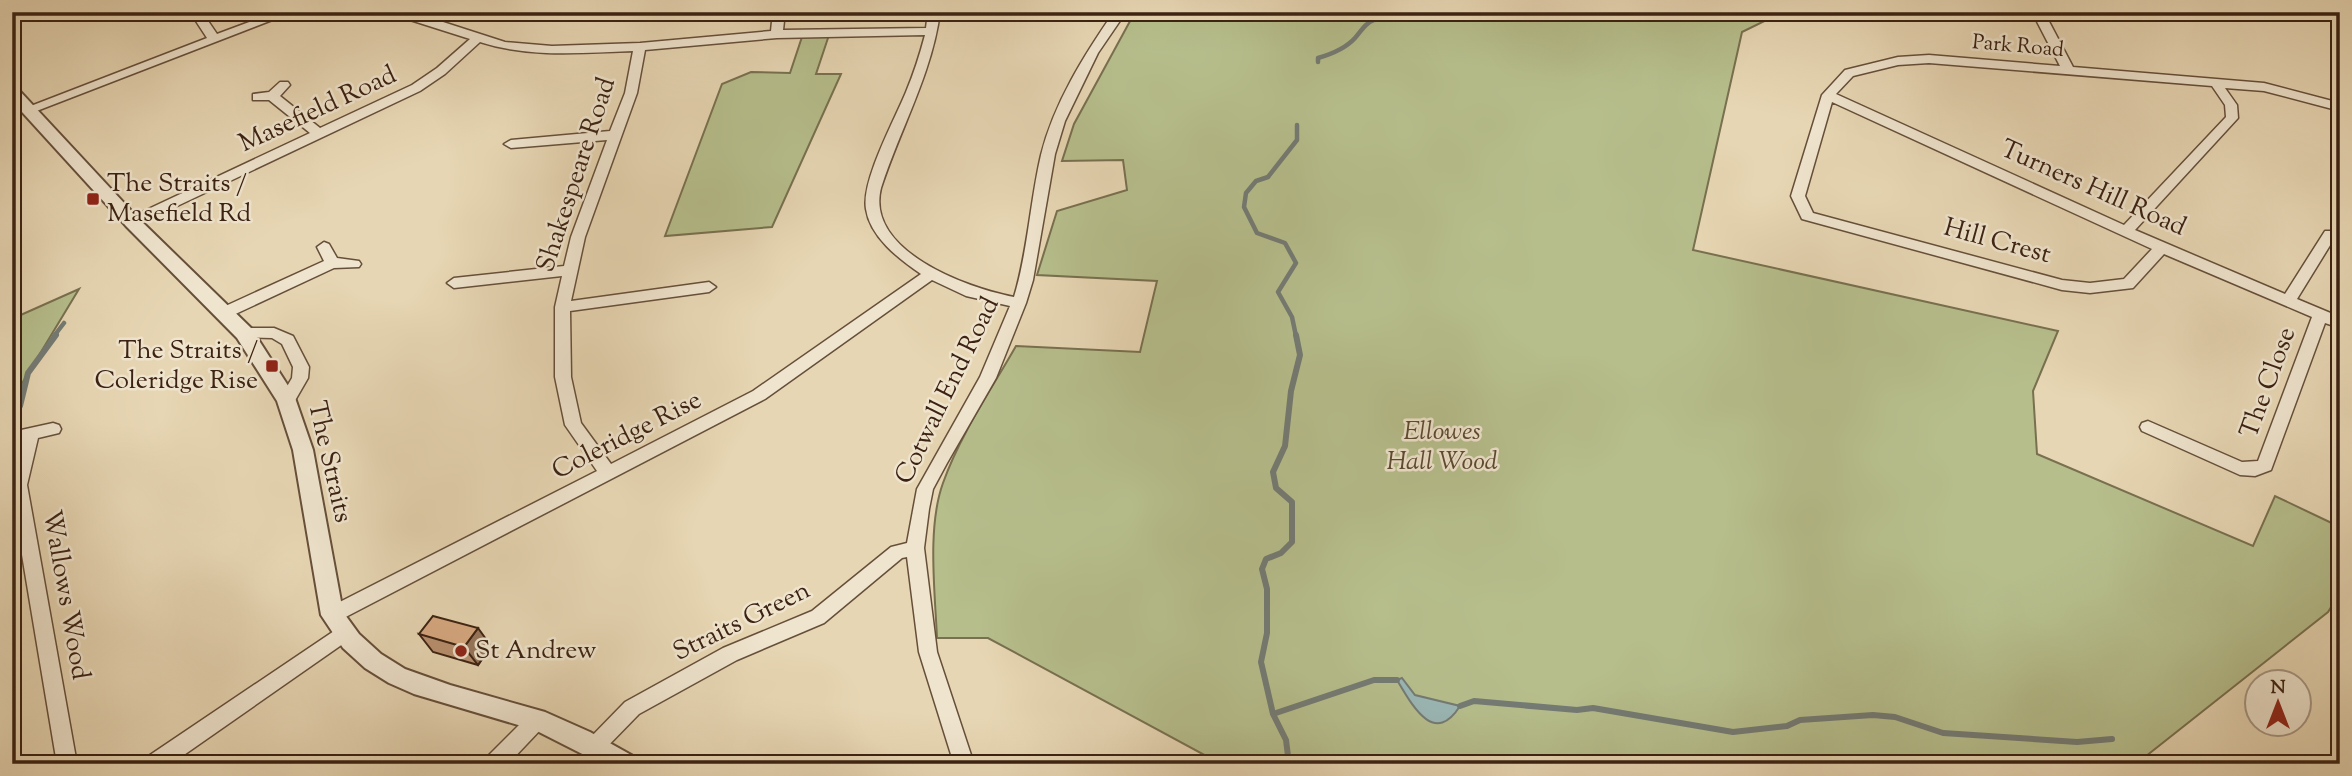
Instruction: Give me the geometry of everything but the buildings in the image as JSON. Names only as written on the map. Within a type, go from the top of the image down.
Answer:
[{"type":"street","points":[[196,12],[213,38]]},
{"type":"street","points":[[29,109],[287,12]]},
{"type":"street","points":[[405,12],[411,17],[476,40],[504,46],[552,50],[639,47],[777,34],[932,31]]},
{"type":"street","points":[[777,34],[779,12]]},
{"type":"street","points":[[934,12],[932,31],[920,74],[886,153],[872,202],[883,233],[929,275],[984,296],[1019,303]]},
{"type":"street","name":"Cotwall End Road","points":[[964,764],[928,652],[915,548],[925,489],[988,378],[1019,303],[1026,280],[1048,154],[1059,121],[1092,53],[1120,12]]},
{"type":"street","points":[[2038,12],[2069,71]]},
{"type":"street","name":"Masefield Road","points":[[132,222],[427,82],[476,40]]},
{"type":"street","name":"Shakespeare Road","points":[[608,473],[573,425],[563,377],[562,307],[578,236],[631,93],[639,47]]},
{"type":"street","name":"Park Road","points":[[1807,216],[1798,196],[1828,96],[1849,73],[1898,61],[1929,59],[2264,87],[2339,102]]},
{"type":"street","points":[[2126,232],[2232,118],[2231,105],[2216,83]]},
{"type":"street","points":[[257,97],[272,96],[284,85]]},
{"type":"street","name":"The Straits","points":[[12,91],[132,222],[244,333],[287,400],[290,419],[303,450],[337,624]]},
{"type":"street","points":[[272,96],[320,135]]},
{"type":"street","name":"Turners Hill Road","points":[[1828,96],[2162,248],[2320,317],[2340,323]]},
{"type":"street","points":[[509,145],[616,135]]},
{"type":"street","name":"Hill Crest","points":[[1807,216],[2062,285],[2090,288],[2127,284],[2162,248]]},
{"type":"street","points":[[2288,302],[2330,234]]},
{"type":"street","points":[[324,247],[332,263]]},
{"type":"street","points":[[224,313],[332,263],[354,264]]},
{"type":"street","points":[[450,284],[570,270]]},
{"type":"street","name":"Coleridge Rise","points":[[154,764],[337,624],[608,473],[759,395],[929,275]]},
{"type":"street","points":[[562,307],[709,287]]},
{"type":"street","name":"The Close","points":[[2148,427],[2240,468],[2255,469],[2264,466],[2320,317]]},
{"type":"street","points":[[244,333],[274,333],[288,340],[302,367],[300,378],[287,400]]},
{"type":"street","name":"Wallows Wood","points":[[53,429],[22,436],[19,485],[67,764]]},
{"type":"street","name":"Straits Green","points":[[595,746],[632,708],[730,653],[818,617],[897,552],[915,548]]},
{"type":"street","points":[[337,624],[372,663],[417,687],[537,720],[595,746],[624,764]]},
{"type":"street","points":[[494,764],[537,720]]},
{"type":"green space","name":"Ellowes Hall Wood","points":[[1135,12],[1783,12],[1742,32],[1693,250],[2058,331],[2033,391],[2037,454],[2253,546],[2275,496],[2340,527],[2340,593],[2328,612],[2257,668],[2244,668],[2244,678],[2136,764],[1221,764],[988,638],[937,638],[933,560],[938,500],[958,448],[1016,346],[1140,352],[1157,281],[1037,275],[1057,211],[1127,190],[1123,160],[1062,161],[1074,124]]},
{"type":"green space","points":[[829,35],[816,74],[841,74],[772,227],[665,236],[722,84],[751,72],[790,73],[802,37]]},
{"type":"green space","points":[[79,289],[12,400],[12,316],[14,318]]},
{"type":"water","points":[[1402,678],[1415,695],[1460,706],[1450,718],[1441,723],[1424,718],[1397,680]]},
{"type":"waterway","points":[[1318,62],[1318,58],[1338,51],[1351,42],[1366,25],[1376,19],[1373,12]]},
{"type":"waterway","points":[[1296,336],[1292,317],[1278,292],[1296,263],[1285,243],[1257,233],[1244,207],[1246,193],[1256,181],[1268,177],[1297,140],[1297,125]]},
{"type":"waterway","points":[[54,336],[64,323]]},
{"type":"waterway","points":[[20,406],[28,373],[56,335]]},
{"type":"waterway","points":[[1273,714],[1261,662],[1267,633],[1267,589],[1262,569],[1266,559],[1281,553],[1292,542],[1292,502],[1276,488],[1273,472],[1285,446],[1291,391],[1300,355],[1296,335]]},
{"type":"waterway","points":[[1273,714],[1374,680],[1397,680]]},
{"type":"waterway","points":[[1460,706],[1474,701],[1577,710],[1593,708],[1733,732],[1787,726],[1800,720],[1873,715],[1895,717],[1943,733],[2077,742],[2112,739]]},
{"type":"waterway","points":[[1273,714],[1286,740],[1289,764]]},
{"type":"place","name":"The Straits / Masefield Rd","points":[[93,199]]},
{"type":"place","name":"The Straits / Coleridge Rise","points":[[272,366]]},
{"type":"place","name":"St Andrew","points":[[461,651]]}]
